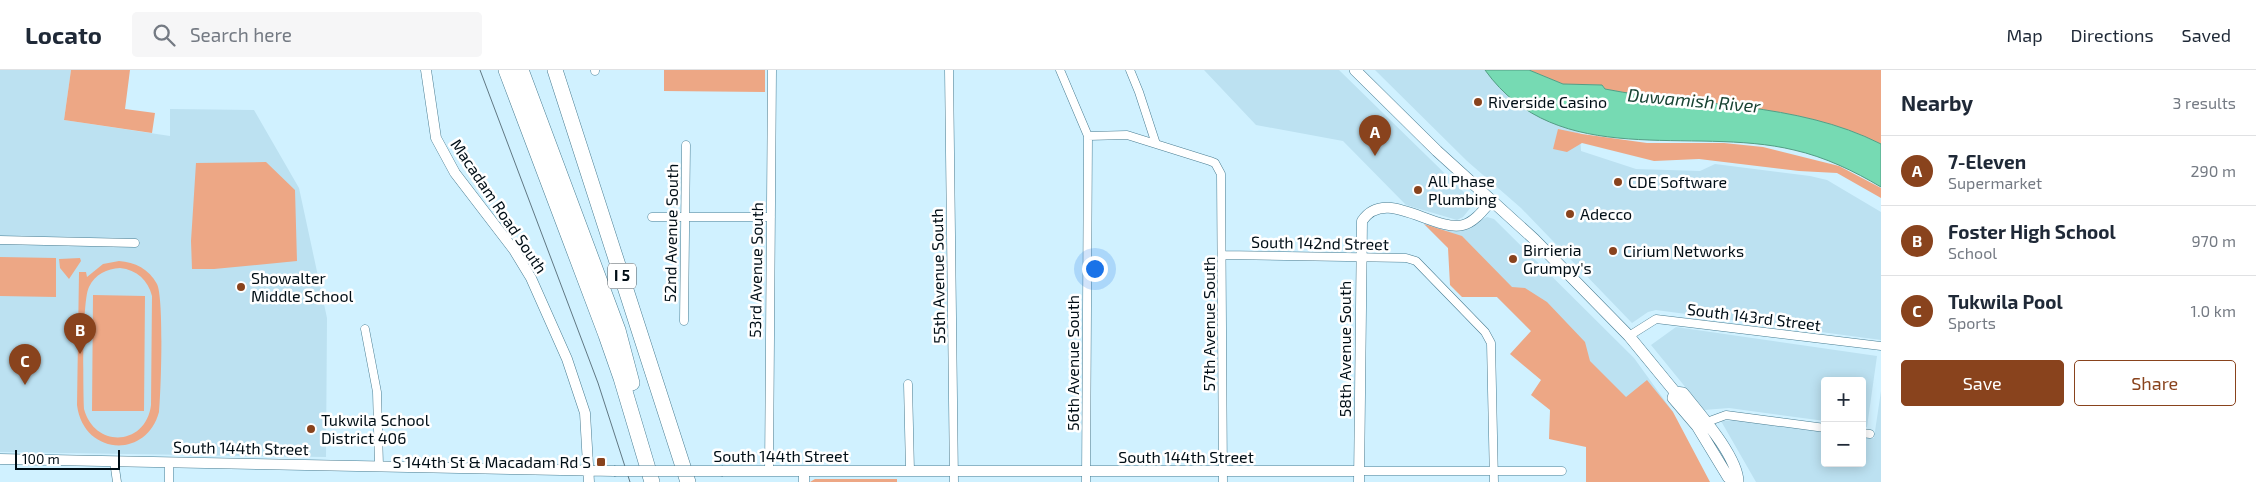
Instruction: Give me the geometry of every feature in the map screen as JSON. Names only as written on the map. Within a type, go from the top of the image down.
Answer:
[{"type":"highway","name":"I 5","points":[[506,70],[606,336],[643,448],[652,482]]},
{"type":"highway","name":"I 5","points":[[521,70],[618,330],[631,375],[643,448]]},
{"type":"highway","name":"I 5","points":[[555,70],[688,482]]},
{"type":"main road","points":[[1355,70],[1436,151],[1523,228],[1630,336],[1675,392],[1683,393],[1707,422],[1738,472],[1736,482],[1728,477],[1696,426],[1673,398],[1675,392]]},
{"type":"street","name":"Macadam Road South","points":[[426,70],[436,138],[455,173],[514,250],[527,271],[567,359],[585,413],[589,482]]},
{"type":"street","name":"53rd Avenue South","points":[[768,470],[772,70]]},
{"type":"street","name":"55th Avenue South","points":[[949,70],[954,482]]},
{"type":"street","name":"56th Avenue South","points":[[1060,70],[1088,136],[1086,477]]},
{"type":"street","points":[[1130,70],[1156,144]]},
{"type":"street","points":[[1088,136],[1127,135],[1156,144]]},
{"type":"street","name":"57th Avenue South","points":[[1156,144],[1210,161],[1218,168],[1223,184],[1223,477]]},
{"type":"street","name":"52nd Avenue South","points":[[684,321],[686,145]]},
{"type":"street","name":"58th Avenue South","points":[[1360,482],[1360,228],[1364,216],[1376,209],[1392,208],[1457,226],[1475,218],[1492,200]]},
{"type":"street","points":[[652,217],[771,217]]},
{"type":"street","points":[[0,240],[135,243]]},
{"type":"street","name":"South 142nd Street","points":[[1223,255],[1406,258],[1416,261],[1485,332],[1491,343],[1494,471]]},
{"type":"street","name":"South 143rd Street","points":[[1630,336],[1656,319],[1881,346]]},
{"type":"street","points":[[365,329],[377,392],[380,466]]},
{"type":"street","points":[[908,384],[910,472]]},
{"type":"street","points":[[1707,422],[1726,415],[1821,427]]},
{"type":"street","name":"South 144th Street","points":[[0,459],[589,470],[953,471],[1086,477],[1223,477],[1359,471],[1562,471]]},
{"type":"street","points":[[114,461],[117,482]]},
{"type":"street","points":[[169,462],[169,482]]},
{"type":"street","points":[[804,471],[804,482]]},
{"type":"street","points":[[1494,471],[1494,482]]},
{"type":"shaded area","points":[[0,70],[71,70],[64,120],[170,136],[170,109],[254,110],[299,188],[327,318],[326,457],[0,452]]},
{"type":"shaded area","points":[[71,70],[130,70],[125,109],[155,113],[152,133],[64,120]]},
{"type":"shaded area","points":[[664,70],[765,70],[765,92],[664,91]]},
{"type":"shaded area","points":[[1204,70],[1339,70],[1472,200],[1472,206],[1463,217],[1457,220],[1406,205],[1343,141],[1256,125]]},
{"type":"shaded area","points":[[1375,70],[1485,70],[1504,92],[1525,109],[1580,133],[1581,151],[1636,169],[1700,171],[1715,164],[1810,176],[1827,180],[1881,212],[1881,340],[1656,310],[1648,312],[1632,323],[1521,208],[1467,161]]},
{"type":"shaded area","name":"Duwamish River","points":[[1485,70],[1529,70],[1563,84],[1602,85],[1605,89],[1640,95],[1781,112],[1849,130],[1881,144],[1881,187],[1839,165],[1817,156],[1794,150],[1754,144],[1628,139],[1588,134],[1550,122],[1515,102]]},
{"type":"shaded area","points":[[1529,70],[1881,70],[1881,144],[1849,130],[1781,112],[1640,95],[1605,89],[1602,85],[1563,84]]},
{"type":"shaded area","points":[[1558,129],[1647,143],[1724,143],[1763,147],[1839,166],[1881,188],[1881,198],[1837,173],[1799,171],[1699,159],[1654,161],[1582,143],[1567,152],[1553,149]]},
{"type":"shaded area","points":[[266,162],[295,190],[297,261],[214,269],[192,269],[191,241],[196,163]]},
{"type":"shaded area","points":[[1487,217],[1494,219],[1634,358],[1673,412],[1634,439],[1587,387],[1424,224],[1458,231]]},
{"type":"shaded area","points":[[1424,224],[1462,236],[1512,287],[1525,288],[1547,302],[1585,342],[1590,361],[1626,397],[1647,380],[1673,412],[1710,482],[1586,482],[1586,447],[1549,439],[1550,410],[1531,395],[1541,380],[1510,354],[1531,331],[1497,297],[1462,297],[1450,285],[1448,248]]},
{"type":"shaded area","points":[[0,257],[56,258],[56,297],[0,296]]},
{"type":"shaded area","points":[[80,258],[81,261],[69,279],[60,268],[59,259]]},
{"type":"shaded area","points":[[119,261],[141,267],[154,279],[159,293],[161,307],[161,385],[159,412],[152,428],[142,438],[129,444],[115,445],[102,442],[91,434],[82,422],[77,405],[79,272],[86,272],[87,277],[103,264]],"holes":[[[120,268],[137,274],[145,281],[152,296],[151,405],[147,419],[140,429],[131,435],[120,437],[109,436],[98,431],[90,422],[84,409],[84,326],[87,295],[92,282],[106,271]]]},
{"type":"shaded area","points":[[93,295],[145,296],[144,411],[92,411]]},
{"type":"shaded area","points":[[1676,327],[1877,356],[1867,427],[1866,377],[1821,377],[1821,420],[1729,408],[1704,410],[1651,345]]},
{"type":"shaded area","points":[[1881,391],[1881,482],[1756,482],[1721,421],[1737,420],[1821,431],[1821,467],[1866,467],[1866,437],[1874,438]]},
{"type":"shaded area","points":[[815,479],[897,479],[897,482],[810,482]]},
{"type":"tram line","points":[[480,70],[598,383],[630,482]]},
{"type":"place","name":"Riverside Casino","points":[[1478,102]]},
{"type":"place","name":"7-Eleven","points":[[1375,156]]},
{"type":"place","name":"CDE Software","points":[[1618,182]]},
{"type":"place","name":"All Phase Plumbing","points":[[1418,190]]},
{"type":"place","name":"Adecco","points":[[1570,214]]},
{"type":"place","name":"Cirium Networks","points":[[1613,251]]},
{"type":"place","name":"Birrieria Grumpy's","points":[[1513,259]]},
{"type":"place","name":"Showalter Middle School","points":[[241,287]]},
{"type":"place","name":"Foster High School","points":[[80,354]]},
{"type":"place","name":"Tukwila Pool","points":[[25,385]]},
{"type":"place","name":"Tukwila School District 406","points":[[311,429]]},
{"type":"place","name":"S 144th St & Macadam Rd S","points":[[601,462]]}]
